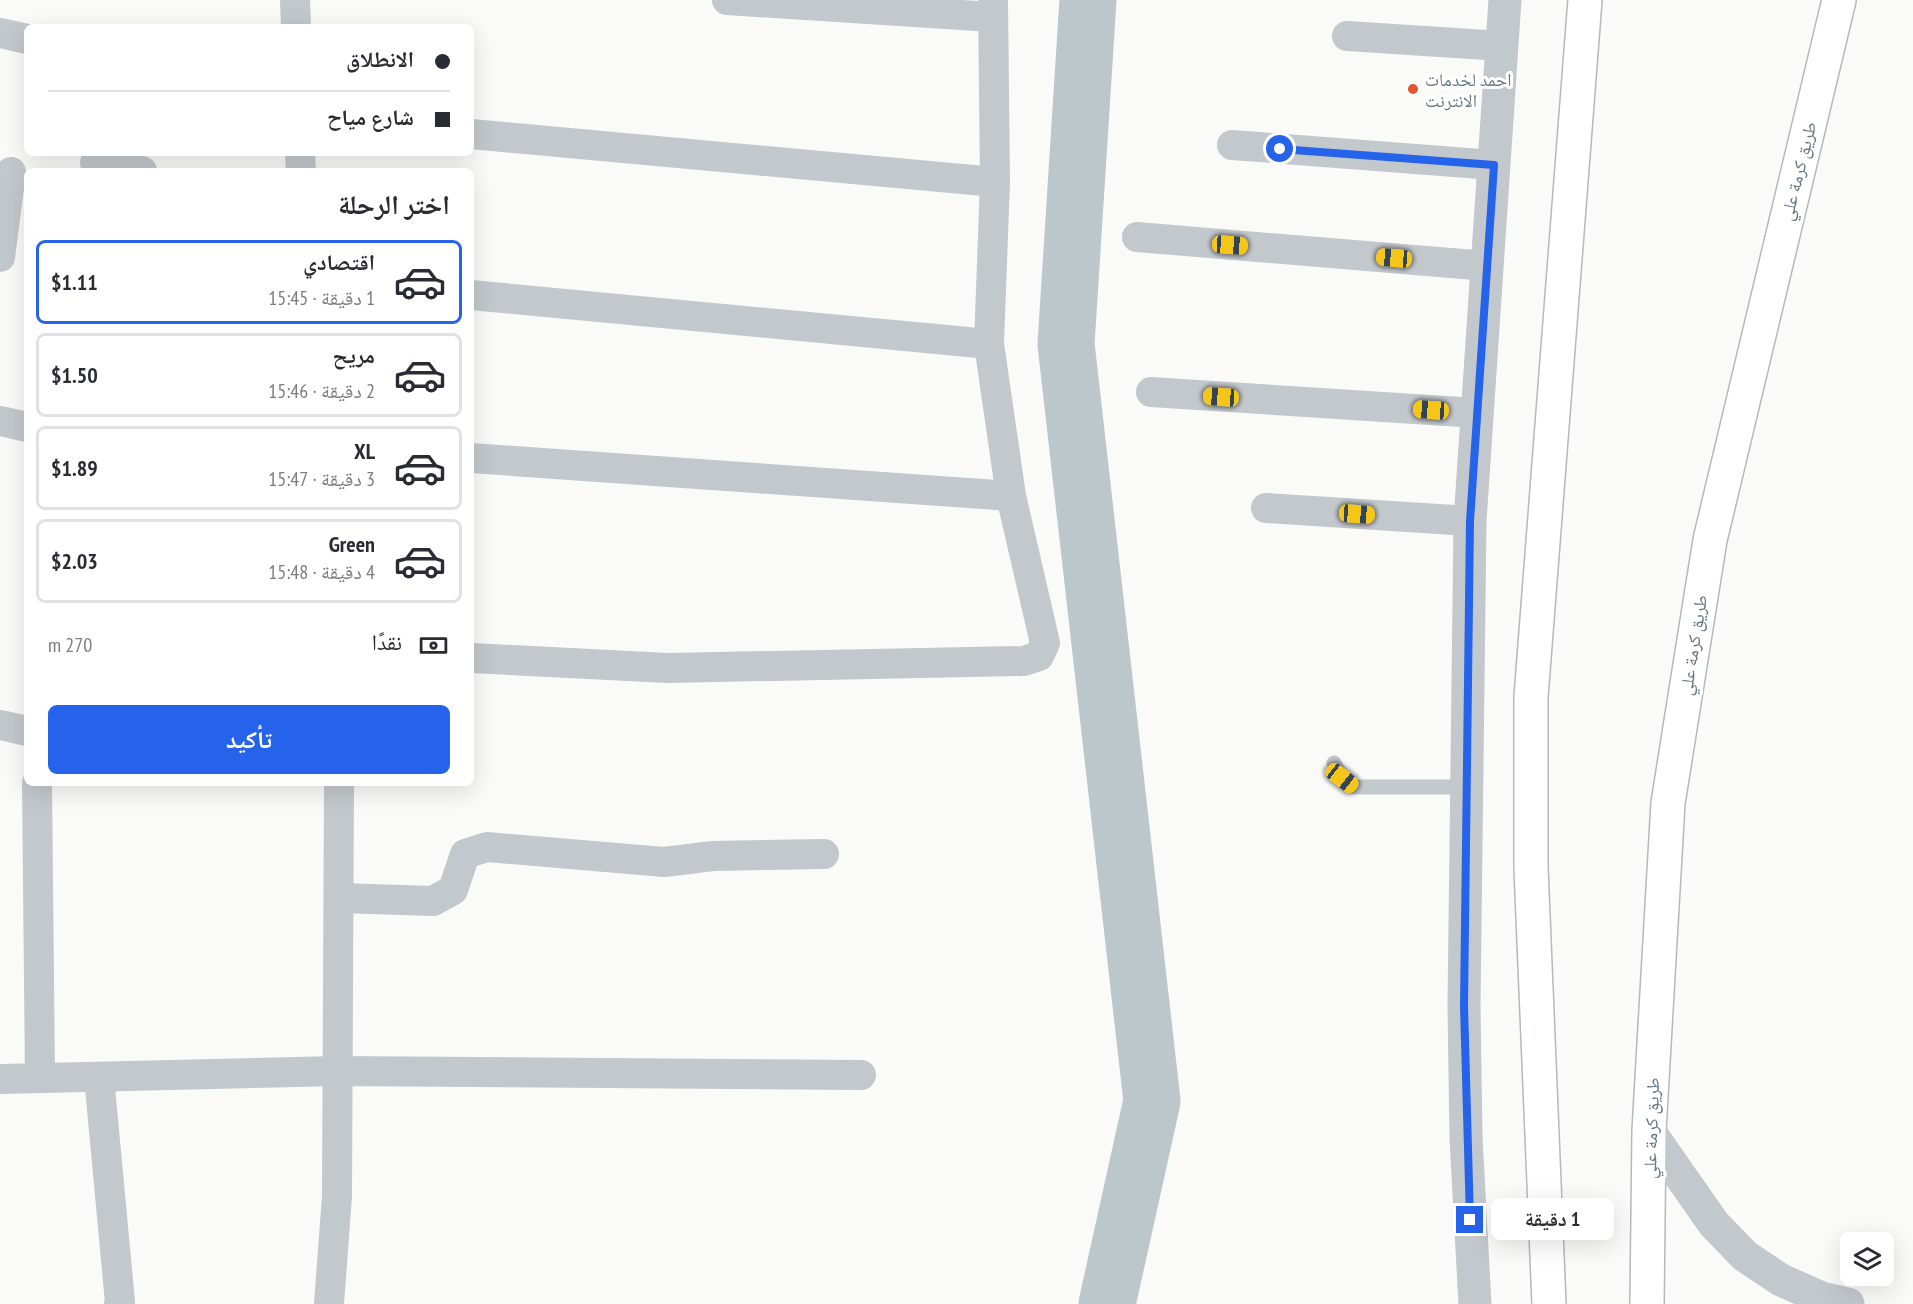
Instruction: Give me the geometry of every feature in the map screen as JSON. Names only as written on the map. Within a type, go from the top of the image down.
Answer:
[{"type":"highway","points":[[1549,1304],[1532,868],[1532,697],[1585,0]]},
{"type":"highway","name":"طريق كرمة علي","points":[[1647,1304],[1649,1131],[1668,803],[1710,540],[1839,0]]},
{"type":"street","points":[[296,0],[296,24]]},
{"type":"street","points":[[474,658],[668,668],[1024,661],[1039,656],[1045,643],[1011,496],[989,344],[995,182],[992,9],[727,0]]},
{"type":"street","points":[[1474,1304],[1466,1138],[1464,1030],[1470,521],[1505,0]]},
{"type":"street","points":[[0,33],[24,38]]},
{"type":"street","points":[[1347,36],[1502,46]]},
{"type":"street","points":[[474,134],[995,182]]},
{"type":"street","points":[[1232,145],[1494,165]]},
{"type":"street","points":[[95,163],[124,168]]},
{"type":"street","points":[[0,257],[11,172]]},
{"type":"street","points":[[1137,237],[1487,266]]},
{"type":"street","points":[[474,296],[989,344]]},
{"type":"street","points":[[1151,393],[1478,413]]},
{"type":"street","points":[[0,421],[24,426]]},
{"type":"street","points":[[474,458],[1011,496]]},
{"type":"street","points":[[1266,508],[1470,521]]},
{"type":"street","points":[[0,725],[24,730]]},
{"type":"street","points":[[37,786],[40,1078]]},
{"type":"street","points":[[329,1304],[337,1196],[339,786]]},
{"type":"street","points":[[339,898],[433,901],[453,890],[465,854],[486,847],[664,862],[713,856],[824,854]]},
{"type":"street","points":[[0,1079],[337,1071],[861,1075]]},
{"type":"street","points":[[99,1077],[119,1304]]},
{"type":"street","points":[[1649,1131],[1714,1224],[1745,1256],[1781,1280],[1822,1298],[1848,1304]]},
{"type":"lane","points":[[1334,763],[1342,778],[1355,787],[1467,787]]},
{"type":"waterway","points":[[1088,0],[1066,344],[1152,1101],[1107,1304]]},
{"type":"place","name":"احمد لخدمات الانترنت","points":[[1413,89]]},
{"type":"route","points":[[1280,149],[1494,165],[1470,521],[1464,1006],[1470,1220]]}]
